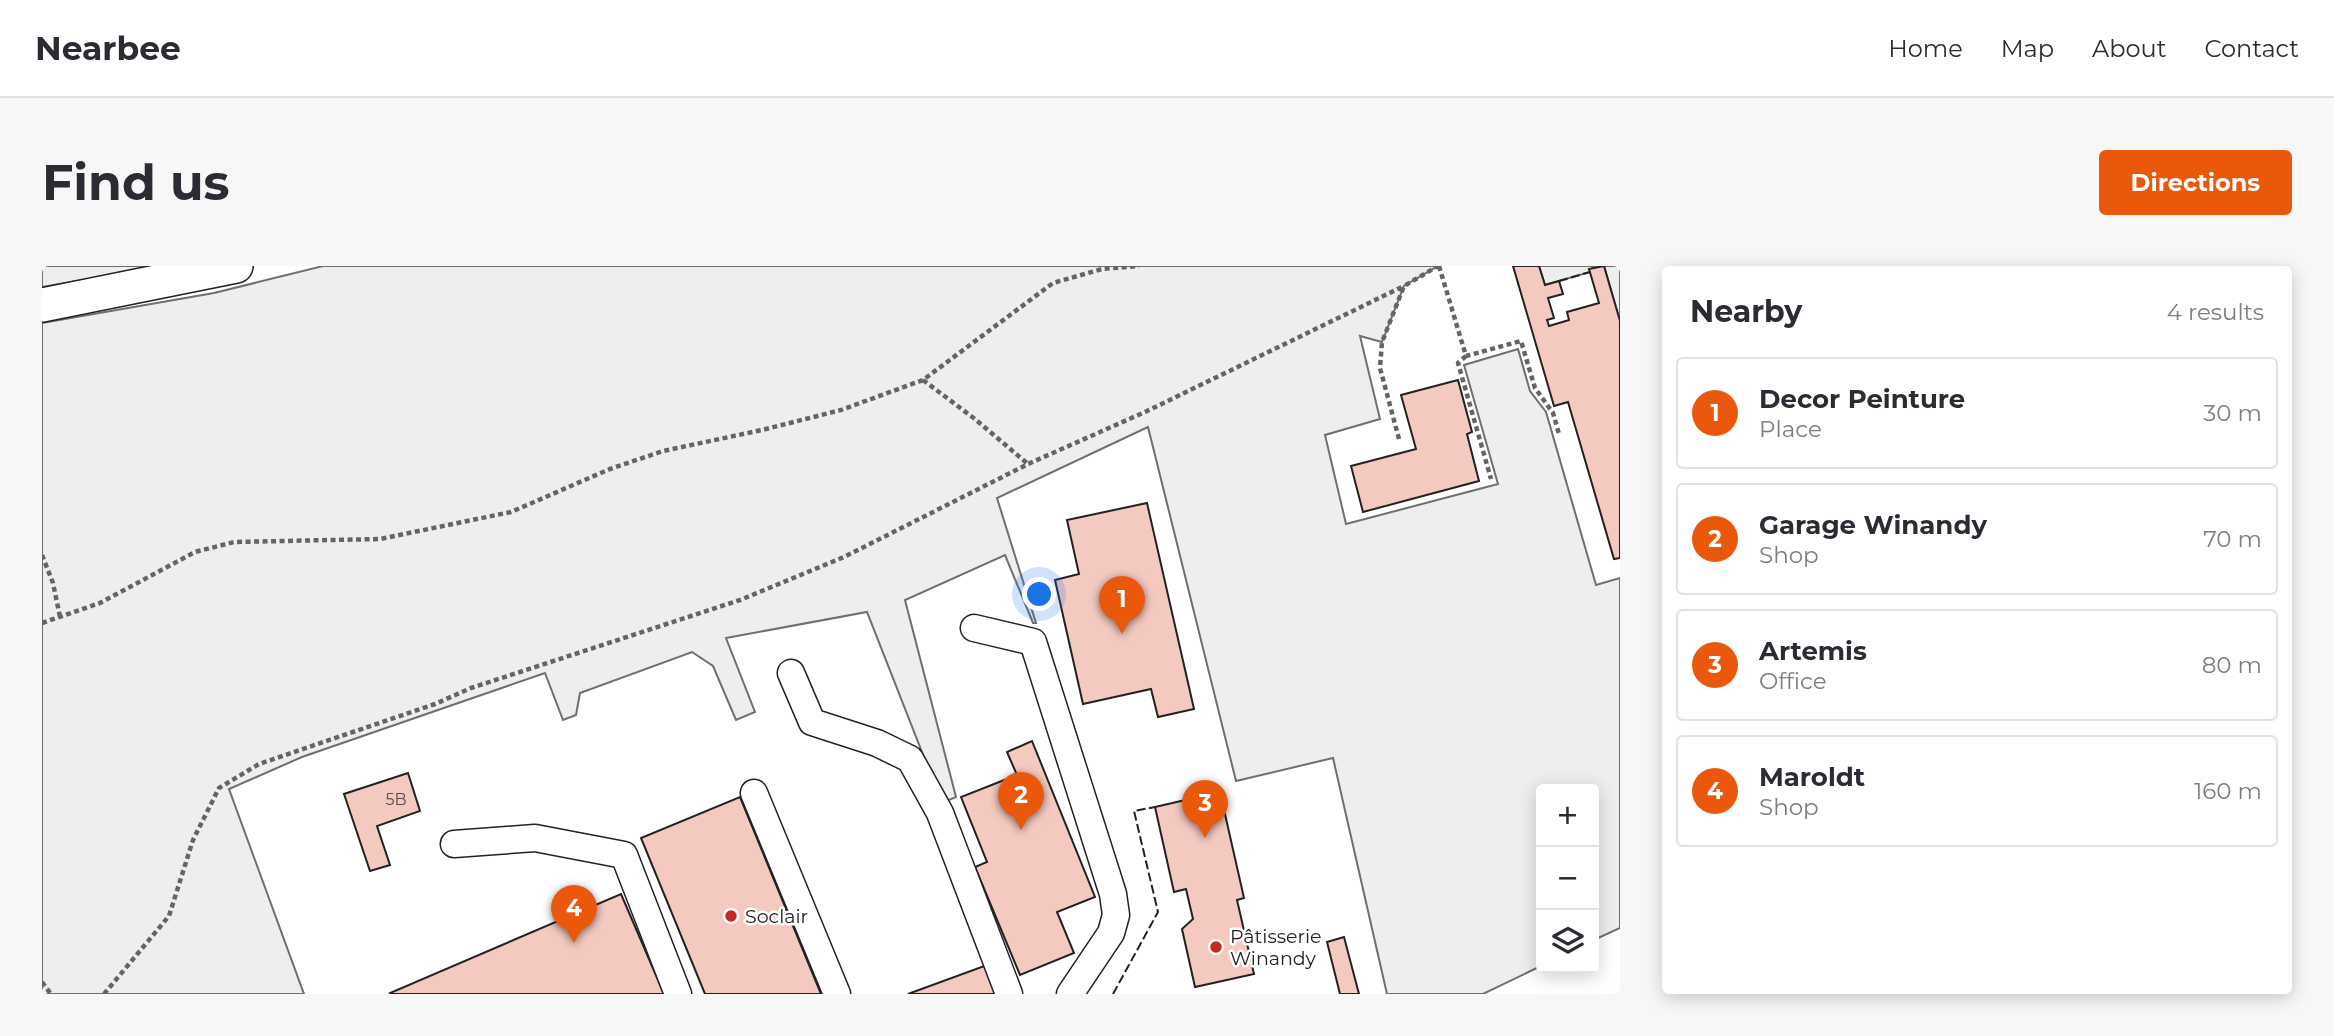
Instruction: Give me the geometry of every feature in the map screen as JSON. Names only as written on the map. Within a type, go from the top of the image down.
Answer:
[{"type":"main road","points":[[42,304],[236,266]]},
{"type":"lane","points":[[974,628],[1033,642],[1113,894],[1116,915],[1111,933],[1070,994]]},
{"type":"lane","points":[[791,673],[812,722],[877,743],[910,759],[940,813],[1009,994]]},
{"type":"lane","points":[[754,793],[837,994]]},
{"type":"lane","points":[[454,844],[535,838],[624,855],[678,994]]},
{"type":"path","points":[[42,623],[100,603],[195,552],[234,542],[380,539],[511,512],[610,469],[663,451],[841,410],[923,380],[1053,283],[1102,270],[1139,266]]},
{"type":"path","points":[[104,994],[169,916],[193,840],[219,788],[259,764],[435,704],[471,688],[740,600],[844,557],[1028,464],[1145,411],[1404,286],[1438,266],[1466,356]]},
{"type":"path","points":[[1399,439],[1380,368],[1382,342],[1404,286]]},
{"type":"path","points":[[1490,479],[1458,363],[1466,356],[1521,341],[1535,388],[1553,413],[1559,434]]},
{"type":"path","points":[[923,380],[1028,464]]},
{"type":"path","points":[[42,555],[53,583],[60,617]]},
{"type":"path","points":[[42,982],[51,994]]},
{"type":"shaded area","points":[[42,266],[164,266],[42,287]]},
{"type":"shaded area","points":[[323,266],[1438,266],[1404,286],[1382,342],[1360,336],[1380,419],[1325,435],[1346,524],[1498,484],[1464,365],[1518,349],[1530,391],[1546,412],[1596,585],[1620,578],[1620,928],[1599,938],[1599,784],[1536,784],[1536,968],[1483,994],[1387,994],[1333,758],[1236,781],[1148,427],[997,498],[1036,623],[1033,623],[1005,555],[905,600],[956,797],[942,803],[867,612],[726,638],[755,712],[736,720],[713,666],[692,652],[580,693],[576,715],[563,720],[545,673],[302,757],[229,789],[304,994],[42,994],[42,323],[214,293]]},
{"type":"shaded area","points":[[1539,266],[1599,266],[1590,269],[1590,272],[1545,285]]},
{"type":"shaded area","points":[[1604,266],[1620,266],[1620,321]]},
{"type":"building","points":[[1513,266],[1539,266],[1545,285],[1559,281],[1563,294],[1548,298],[1554,318],[1547,320],[1549,326],[1569,320],[1567,312],[1599,303],[1589,269],[1604,266],[1620,321],[1620,558],[1614,559],[1568,402],[1554,406]]},
{"type":"building","points":[[1458,380],[1472,432],[1467,434],[1479,481],[1363,512],[1351,466],[1416,449],[1401,395]]},
{"type":"building","points":[[1147,503],[1194,709],[1158,717],[1151,689],[1083,704],[1055,580],[1079,574],[1067,520]]},
{"type":"building","points":[[1032,741],[1095,897],[1057,912],[1074,953],[1020,975],[975,867],[987,862],[961,797],[1017,775],[1007,752]]},
{"type":"building","points":[[408,773],[420,811],[377,826],[390,865],[370,871],[344,794]]},
{"type":"building","points":[[1220,792],[1244,898],[1237,900],[1254,974],[1195,987],[1182,929],[1193,919],[1186,889],[1174,892],[1155,807]]},
{"type":"building","name":"Soclair","points":[[740,797],[821,994],[705,994],[641,838]]},
{"type":"building","points":[[621,894],[664,994],[390,993]]},
{"type":"building","points":[[1344,937],[1359,994],[1340,994],[1327,942]]},
{"type":"building","points":[[987,965],[998,994],[908,994]]},
{"type":"fence","points":[[1559,281],[1590,272]]},
{"type":"fence","points":[[1113,994],[1158,912],[1134,811],[1155,807]]},
{"type":"place","name":"Decor Peinture","points":[[1122,634]]},
{"type":"place","name":"Garage Winandy","points":[[1021,830]]},
{"type":"place","name":"Artemis","points":[[1205,838]]},
{"type":"place","name":"Soclair","points":[[731,916]]},
{"type":"place","name":"Maroldt","points":[[574,943]]},
{"type":"place","name":"Pâtisserie Winandy","points":[[1216,947]]}]
